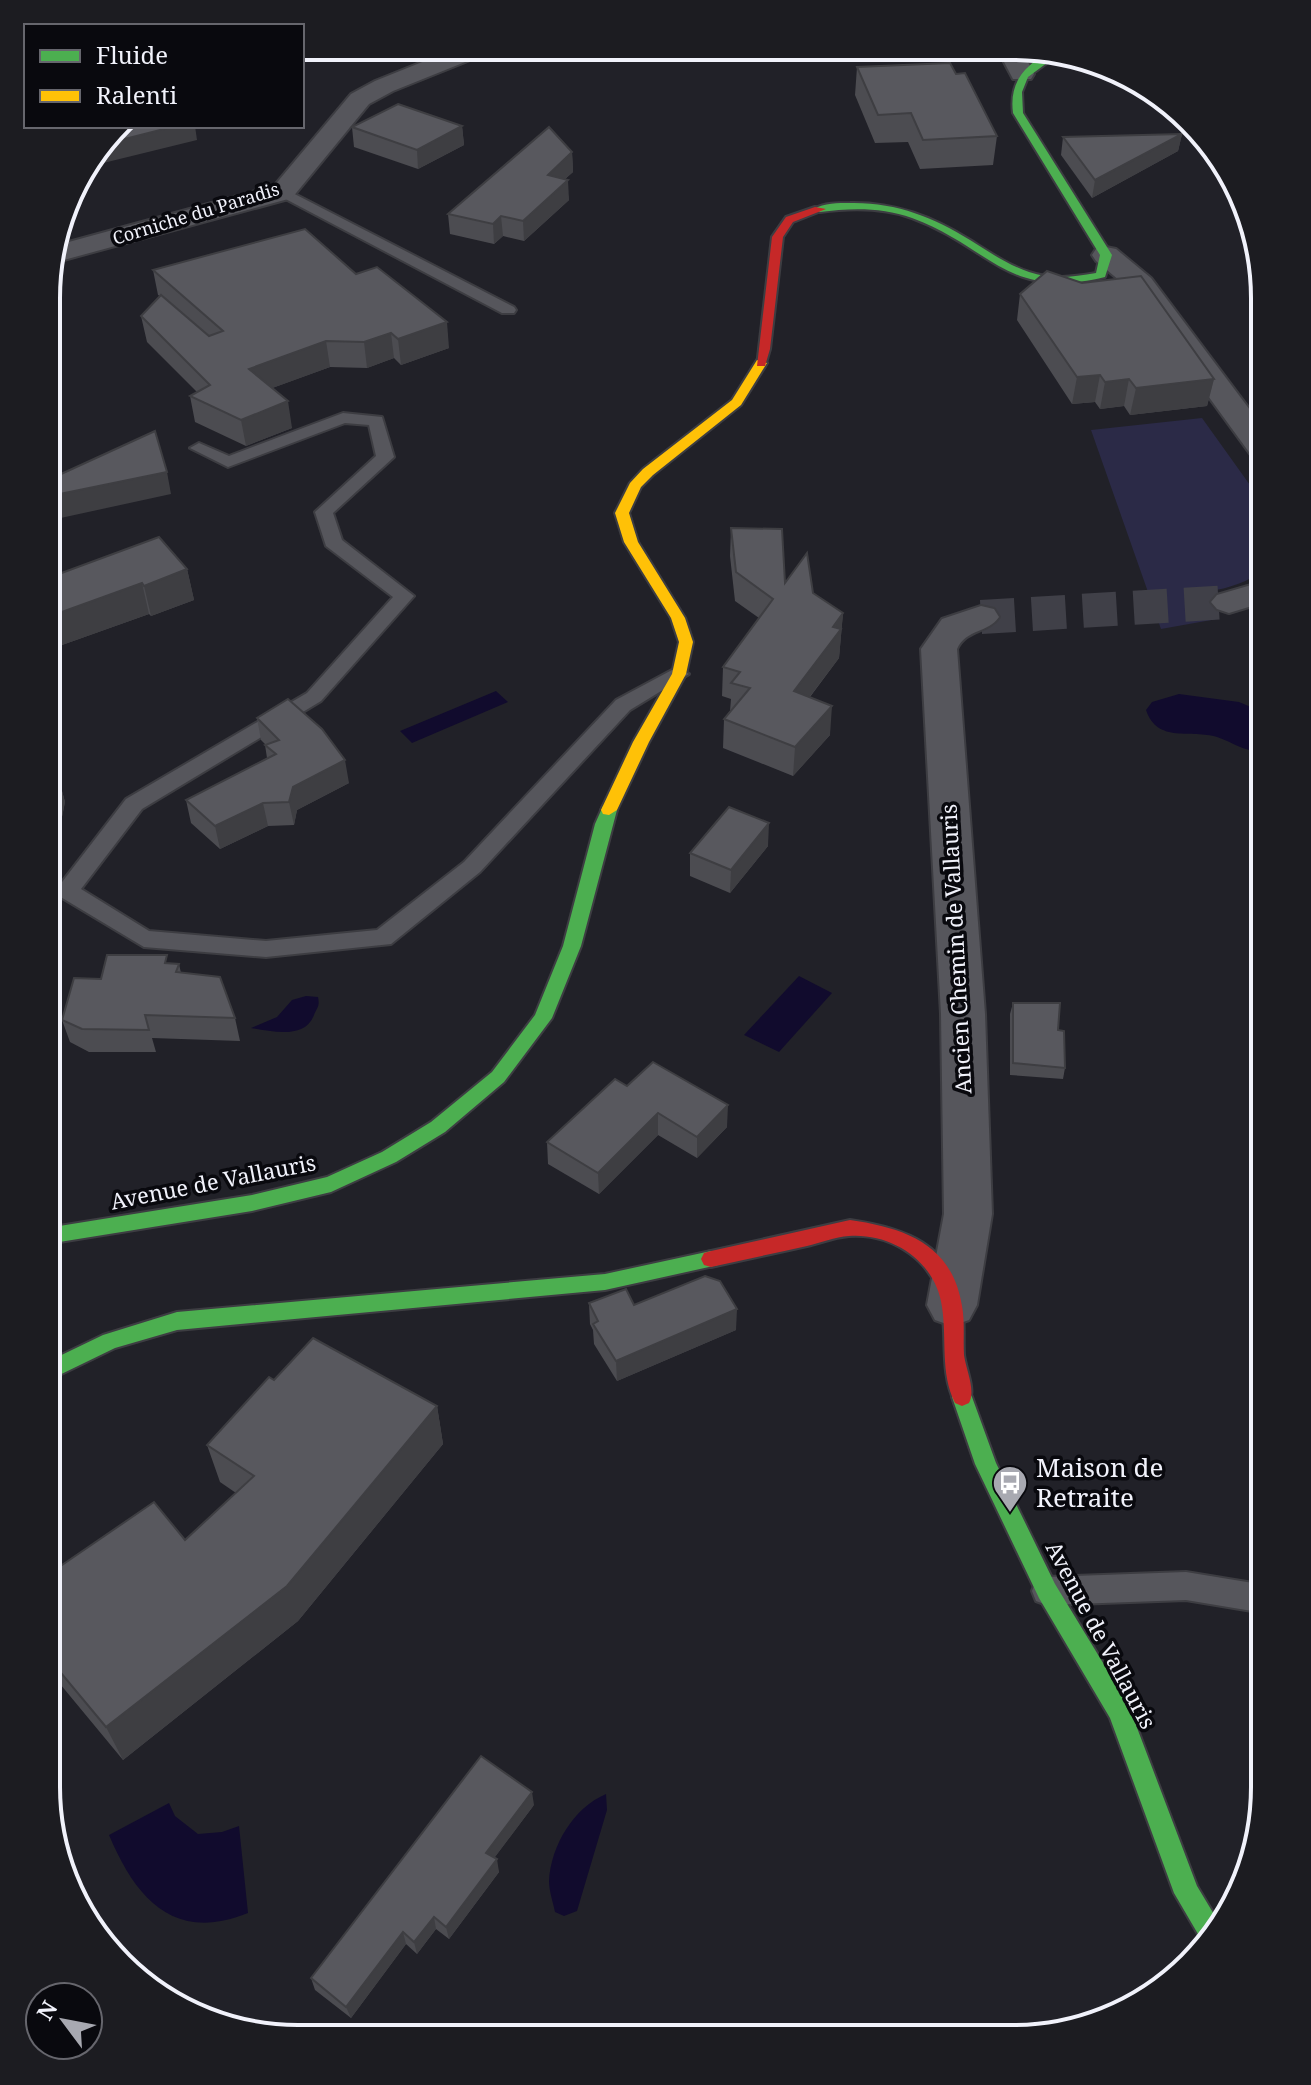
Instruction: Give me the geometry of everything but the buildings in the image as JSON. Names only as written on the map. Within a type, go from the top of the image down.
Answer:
[{"type":"main road","points":[[1040,62],[1022,74],[1015,83],[1013,97],[1018,113],[1106,255]]},
{"type":"main road","name":"Avenue de Vallauris","points":[[60,1234],[252,1203],[331,1184],[389,1157],[438,1127],[498,1077],[543,1018],[572,946],[603,824],[641,742],[679,674],[686,642],[678,618],[631,542],[622,513],[635,487],[657,465],[723,417],[754,378],[760,367],[769,326],[776,240],[791,218],[828,208],[853,206],[904,213],[953,235],[1019,275],[1058,284],[1075,285],[1101,275],[1106,255]]},
{"type":"main road","name":"Avenue de Vallauris","points":[[60,1364],[130,1333],[177,1321],[605,1282],[850,1228],[886,1233],[925,1252],[941,1273],[952,1305],[954,1357],[966,1414],[986,1464],[1047,1591],[1120,1712],[1187,1893],[1206,1926]]},
{"type":"street","name":"Corniche du Paradis","points":[[65,252],[283,192],[360,99],[449,60]]},
{"type":"street","points":[[1015,60],[1022,74]]},
{"type":"street","points":[[1106,255],[1141,284],[1251,433]]},
{"type":"street","points":[[1229,602],[1251,595]]},
{"type":"street","name":"Ancien Chemin de Vallauris","points":[[952,1305],[968,1214],[963,1014],[939,649],[946,632],[957,623],[981,617]]},
{"type":"lane","points":[[283,192],[508,310]]},
{"type":"lane","points":[[199,448],[228,462],[343,418],[376,421],[385,457],[324,512],[333,542],[404,596],[314,697],[134,804],[67,891],[144,939],[266,949],[383,938],[472,867],[623,705],[679,674]]},
{"type":"lane","points":[[1047,1591],[1186,1586],[1250,1597]]},
{"type":"shaded area","points":[[1202,418],[1251,486],[1251,578],[1207,592],[1217,619],[1161,629],[1091,430]]},
{"type":"shaded area","points":[[496,691],[508,702],[412,743],[400,731]]},
{"type":"shaded area","points":[[1179,694],[1239,702],[1251,707],[1251,750],[1217,737],[1176,733],[1158,727],[1146,710],[1152,702]]},
{"type":"shaded area","points":[[799,976],[832,993],[779,1052],[744,1035]]},
{"type":"shaded area","points":[[318,997],[319,1003],[310,1023],[303,1028],[287,1032],[251,1028],[277,1017],[292,1000]]},
{"type":"shaded area","points":[[606,1794],[607,1810],[577,1911],[564,1916],[555,1912],[550,1889],[554,1855],[574,1818]]},
{"type":"shaded area","points":[[169,1803],[175,1816],[198,1834],[222,1832],[239,1826],[248,1913],[222,1921],[199,1922],[179,1918],[145,1896],[132,1878],[109,1835]]},
{"type":"tunnel","points":[[981,617],[1229,602]]},
{"type":"traffic: fast","points":[[820,209],[870,207],[907,213],[943,229],[1025,275],[1073,281],[1101,275],[1106,255],[1018,113],[1016,102],[1020,83],[1040,62]]},
{"type":"traffic: fast","points":[[60,1234],[252,1203],[331,1184],[389,1157],[438,1127],[498,1077],[543,1018],[572,946],[609,810]]},
{"type":"traffic: fast","points":[[60,1366],[110,1341],[177,1321],[605,1282],[711,1259]]},
{"type":"traffic: fast","points":[[962,1397],[986,1464],[1047,1591],[1120,1712],[1187,1893],[1206,1926]]},
{"type":"traffic: slow","points":[[609,810],[641,742],[679,674],[686,642],[678,618],[631,542],[622,513],[635,486],[648,472],[737,402],[761,363]]},
{"type":"traffic: jam","points":[[761,363],[777,237],[789,219],[820,209]]},
{"type":"traffic: jam","points":[[711,1259],[850,1228],[886,1233],[925,1252],[941,1273],[952,1305],[954,1357],[962,1397]]},
{"type":"place","name":"Maison de Retraite","points":[[1010,1514]]}]
